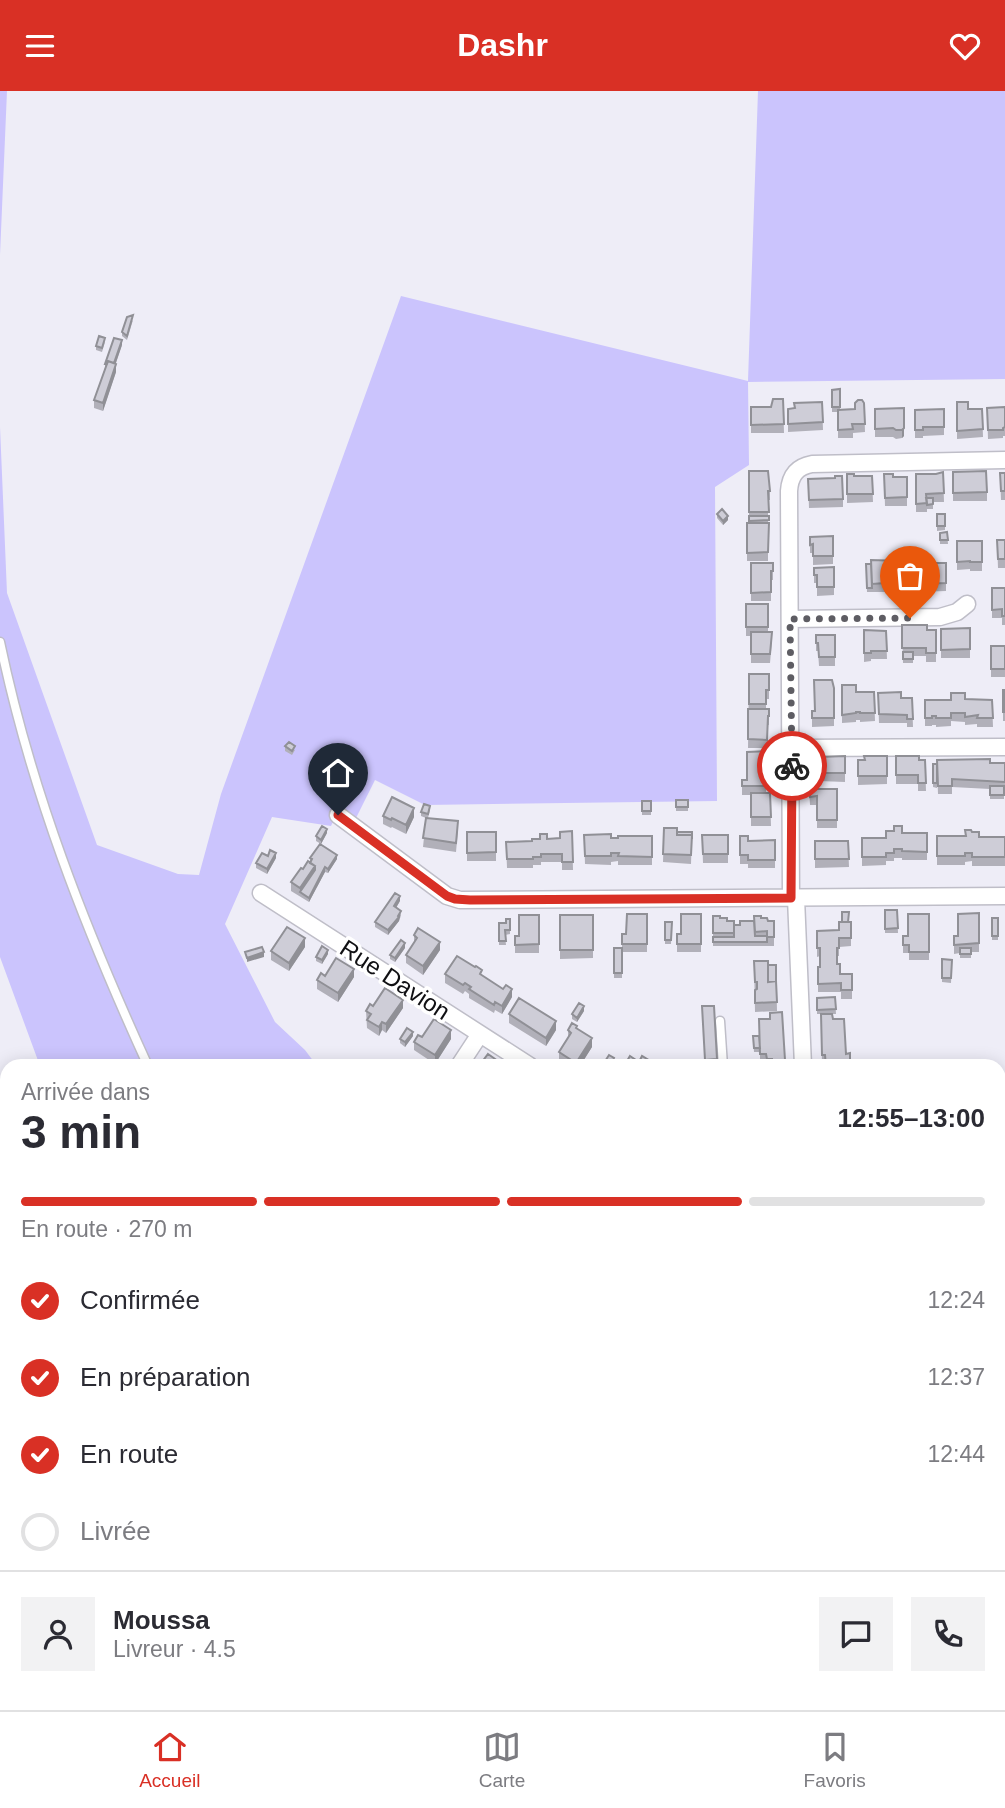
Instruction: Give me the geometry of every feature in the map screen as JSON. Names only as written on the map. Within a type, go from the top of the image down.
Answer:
[{"type":"street","points":[[803,1059],[794,898],[790,482],[794,473],[812,464],[1005,460]]},
{"type":"street","points":[[790,619],[940,617],[957,612],[967,604]]},
{"type":"street","points":[[792,748],[1005,747]]},
{"type":"street","points":[[338,815],[447,896],[455,899],[1005,896]]},
{"type":"street","name":"Rue Davion","points":[[261,893],[519,1059]]},
{"type":"street","points":[[464,1059],[480,1034]]},
{"type":"lane","points":[[0,642],[26,747],[67,876],[145,1059]]},
{"type":"lane","points":[[720,1021],[723,1059]]},
{"type":"shaded area","points":[[0,91],[7,91],[0,255]]},
{"type":"shaded area","points":[[758,91],[1005,91],[1005,379],[748,382],[749,465],[715,487],[717,801],[425,805],[375,780],[356,818],[337,813],[331,826],[272,817],[225,924],[275,1022],[312,1059],[37,1059],[0,957],[0,427],[7,593],[97,845],[178,874],[199,875],[221,794],[401,296],[748,381]]},
{"type":"building","points":[[133,315],[127,336],[122,332],[127,317]]},
{"type":"building","points":[[99,336],[105,338],[102,348],[96,346]]},
{"type":"building","points":[[114,338],[122,340],[114,363],[108,361],[105,364]]},
{"type":"building","points":[[108,361],[116,364],[103,403],[94,400]]},
{"type":"building","points":[[840,389],[840,407],[832,407],[832,390]]},
{"type":"building","points":[[773,399],[783,399],[784,424],[751,425],[751,407],[771,407]]},
{"type":"building","points":[[858,400],[864,403],[865,424],[852,424],[853,429],[838,430],[838,410],[855,409]]},
{"type":"building","points":[[822,402],[823,422],[788,424],[788,409],[795,408],[794,403]]},
{"type":"building","points":[[957,402],[968,402],[968,409],[982,409],[983,429],[957,431]]},
{"type":"building","points":[[1005,407],[1003,430],[988,430],[987,408]]},
{"type":"building","points":[[904,408],[902,430],[875,429],[875,409]]},
{"type":"building","points":[[944,409],[944,427],[923,427],[923,430],[915,430],[915,410]]},
{"type":"building","points":[[749,471],[768,471],[769,512],[749,512]]},
{"type":"building","points":[[986,471],[987,492],[953,493],[953,472]]},
{"type":"building","points":[[943,472],[944,493],[926,494],[927,503],[916,504],[916,474]]},
{"type":"building","points":[[1000,473],[1005,473],[1005,491],[1001,491]]},
{"type":"building","points":[[847,474],[872,476],[873,494],[847,494]]},
{"type":"building","points":[[884,474],[907,477],[907,497],[885,498]]},
{"type":"building","points":[[842,476],[843,499],[809,500],[808,479]]},
{"type":"building","points":[[926,498],[933,498],[933,504],[927,505]]},
{"type":"building","points":[[722,509],[728,516],[723,521],[717,514]]},
{"type":"building","points":[[937,514],[945,514],[945,526],[937,526]]},
{"type":"building","points":[[749,516],[769,516],[769,520],[749,521]]},
{"type":"building","points":[[747,523],[769,523],[768,552],[747,553]]},
{"type":"building","points":[[947,532],[948,540],[940,540],[940,533]]},
{"type":"building","points":[[833,536],[833,556],[813,556],[810,537]]},
{"type":"building","points":[[997,540],[1005,540],[1005,559],[998,559]]},
{"type":"building","points":[[957,541],[982,541],[982,562],[957,562]]},
{"type":"building","points":[[871,560],[902,561],[903,583],[884,580],[885,583],[872,584]]},
{"type":"building","points":[[915,560],[946,563],[946,583],[916,584]]},
{"type":"building","points":[[751,563],[773,563],[771,592],[751,593]]},
{"type":"building","points":[[866,564],[871,564],[872,588],[867,588]]},
{"type":"building","points":[[834,567],[834,587],[817,587],[814,568]]},
{"type":"building","points":[[992,588],[1005,588],[1005,616],[1002,616],[1002,609],[992,610]]},
{"type":"building","points":[[746,604],[768,604],[768,627],[746,627]]},
{"type":"building","points":[[902,625],[927,625],[927,630],[936,630],[936,653],[926,653],[926,648],[902,648]]},
{"type":"building","points":[[970,628],[970,649],[941,650],[941,629]]},
{"type":"building","points":[[864,630],[886,631],[887,651],[864,653]]},
{"type":"building","points":[[751,632],[772,632],[770,654],[751,654]]},
{"type":"building","points":[[816,635],[835,635],[835,657],[819,657]]},
{"type":"building","points":[[991,646],[1005,646],[1005,669],[991,669]]},
{"type":"building","points":[[903,652],[913,652],[913,659],[903,659]]},
{"type":"building","points":[[749,674],[769,674],[766,704],[749,704]]},
{"type":"building","points":[[814,680],[832,680],[834,718],[812,718],[812,711],[815,711]]},
{"type":"building","points":[[842,685],[856,685],[856,692],[874,692],[875,713],[856,712],[842,715]]},
{"type":"building","points":[[1005,690],[1005,712],[1003,712]]},
{"type":"building","points":[[901,692],[901,698],[912,698],[913,719],[907,719],[907,715],[879,714],[878,693]]},
{"type":"building","points":[[951,693],[965,693],[965,699],[992,700],[993,718],[977,718],[978,715],[965,717],[965,713],[951,713],[951,718],[925,718],[925,700],[951,700]]},
{"type":"building","points":[[748,709],[769,709],[767,740],[748,739]]},
{"type":"building","points":[[289,742],[295,746],[292,751],[285,746]]},
{"type":"building","points":[[767,751],[766,786],[742,786],[742,780],[747,780],[747,752]]},
{"type":"building","points":[[845,756],[845,773],[819,773],[819,781],[810,781],[810,761],[819,761],[819,757]]},
{"type":"building","points":[[864,756],[887,756],[887,776],[858,776],[858,760],[865,760]]},
{"type":"building","points":[[896,756],[919,756],[919,760],[925,760],[926,783],[918,783],[918,775],[896,775]]},
{"type":"building","points":[[990,759],[990,763],[1005,763],[1005,782],[952,779],[952,786],[938,786],[937,760]]},
{"type":"building","points":[[933,764],[937,764],[937,783],[933,783]]},
{"type":"building","points":[[990,786],[1004,786],[1004,795],[990,795]]},
{"type":"building","points":[[809,789],[837,789],[837,820],[817,820],[817,796],[810,797]]},
{"type":"building","points":[[751,793],[770,793],[771,817],[751,817]]},
{"type":"building","points":[[392,797],[414,808],[406,825],[383,816]]},
{"type":"building","points":[[676,800],[688,800],[688,807],[676,807]]},
{"type":"building","points":[[642,801],[651,801],[651,811],[642,811]]},
{"type":"building","points":[[424,804],[430,806],[428,814],[421,812]]},
{"type":"building","points":[[426,818],[458,821],[456,843],[423,838]]},
{"type":"building","points":[[322,826],[327,829],[321,840],[316,836]]},
{"type":"building","points":[[894,826],[902,826],[902,833],[927,833],[927,852],[894,849],[894,853],[886,853],[886,857],[862,857],[862,838],[886,838],[886,831],[894,831]]},
{"type":"building","points":[[664,828],[677,828],[677,835],[692,835],[691,855],[663,854]]},
{"type":"building","points":[[965,830],[979,832],[979,837],[1005,837],[1005,857],[972,857],[972,853],[965,853],[965,856],[937,856],[937,836],[966,836]]},
{"type":"building","points":[[572,831],[573,862],[562,862],[562,854],[541,854],[541,857],[533,859],[507,859],[506,842],[532,841],[540,839],[540,834],[547,834],[547,839],[560,838],[560,832]]},
{"type":"building","points":[[467,832],[496,832],[496,852],[467,853]]},
{"type":"building","points":[[677,832],[692,832],[692,835],[677,835]]},
{"type":"building","points":[[611,834],[611,838],[652,836],[652,857],[618,856],[619,853],[611,853],[611,856],[585,856],[584,835]]},
{"type":"building","points":[[702,835],[728,835],[728,854],[703,854]]},
{"type":"building","points":[[740,836],[748,836],[748,841],[775,840],[775,860],[748,860],[748,855],[740,855]]},
{"type":"building","points":[[815,841],[848,841],[849,859],[815,859]]},
{"type":"building","points":[[320,844],[337,855],[328,869],[325,867],[309,898],[300,892],[315,870],[310,858]]},
{"type":"building","points":[[270,850],[276,853],[267,869],[256,863],[262,853],[268,856]]},
{"type":"building","points":[[308,861],[315,866],[300,888],[291,882]]},
{"type":"building","points":[[395,893],[400,896],[394,906],[401,911],[388,930],[375,922]]},
{"type":"building","points":[[885,910],[897,910],[898,928],[885,929]]},
{"type":"building","points":[[842,912],[849,912],[848,922],[842,922]]},
{"type":"building","points":[[979,913],[979,943],[954,945],[954,936],[958,936],[958,914]]},
{"type":"building","points":[[627,914],[647,914],[647,944],[622,944],[622,934],[626,934]]},
{"type":"building","points":[[681,914],[701,914],[701,944],[677,944],[677,934],[681,934]]},
{"type":"building","points":[[908,914],[929,914],[929,952],[909,952],[909,945],[903,945],[903,936],[908,936]]},
{"type":"building","points":[[519,915],[539,915],[539,944],[515,945],[515,936],[519,936]]},
{"type":"building","points":[[560,915],[593,915],[593,950],[560,950]]},
{"type":"building","points":[[713,916],[734,921],[734,933],[713,933]]},
{"type":"building","points":[[754,916],[774,921],[774,937],[767,937],[767,931],[755,932]]},
{"type":"building","points":[[992,918],[998,918],[998,936],[992,936]]},
{"type":"building","points":[[506,919],[510,919],[510,930],[505,930],[506,941],[499,941],[499,923],[506,923]]},
{"type":"building","points":[[740,921],[754,921],[755,936],[767,936],[767,942],[713,942],[713,937],[734,937],[734,925],[740,925]]},
{"type":"building","points":[[665,922],[672,922],[671,940],[665,940]]},
{"type":"building","points":[[839,922],[851,922],[851,938],[839,938],[837,964],[840,964],[840,974],[852,974],[852,990],[841,990],[841,983],[818,984],[820,948],[817,948],[817,931],[839,930]]},
{"type":"building","points":[[287,927],[305,938],[289,963],[271,951]]},
{"type":"building","points":[[418,928],[440,942],[423,966],[406,955],[417,938],[414,935]]},
{"type":"building","points":[[401,940],[405,943],[395,958],[390,955]]},
{"type":"building","points":[[322,946],[328,950],[322,960],[316,957]]},
{"type":"building","points":[[262,947],[264,952],[247,958],[245,952]]},
{"type":"building","points":[[614,948],[622,948],[622,973],[614,973]]},
{"type":"building","points":[[960,948],[971,948],[971,954],[960,954]]},
{"type":"building","points":[[457,956],[482,970],[480,974],[503,989],[506,985],[512,989],[502,1006],[495,1002],[494,1005],[469,989],[471,987],[465,983],[463,985],[445,974]]},
{"type":"building","points":[[336,958],[354,969],[338,993],[317,980],[321,973],[325,976]]},
{"type":"building","points":[[942,959],[952,960],[951,978],[942,978]]},
{"type":"building","points":[[754,961],[768,961],[768,982],[776,981],[777,1002],[755,1003],[757,982]]},
{"type":"building","points":[[768,965],[776,965],[776,981],[768,982]]},
{"type":"building","points":[[385,988],[403,1000],[386,1024],[382,1022],[379,1027],[367,1020],[371,1014],[366,1011],[370,1004],[373,1006]]},
{"type":"building","points":[[835,997],[836,1009],[817,1010],[817,998]]},
{"type":"building","points":[[519,998],[556,1021],[546,1038],[509,1014]]},
{"type":"building","points":[[579,1003],[584,1006],[577,1018],[572,1014]]},
{"type":"building","points":[[702,1006],[714,1006],[717,1059],[705,1059]]},
{"type":"building","points":[[782,1012],[785,1059],[767,1059],[766,1054],[760,1054],[759,1019],[770,1019],[770,1013]]},
{"type":"building","points":[[821,1014],[832,1014],[833,1019],[844,1019],[846,1054],[850,1053],[850,1059],[825,1059],[825,1055],[822,1055]]},
{"type":"building","points":[[434,1019],[451,1030],[435,1055],[414,1042],[418,1035],[422,1037]]},
{"type":"building","points":[[572,1023],[592,1038],[579,1059],[570,1059],[559,1052],[571,1033],[568,1030]]},
{"type":"building","points":[[407,1028],[413,1032],[405,1042],[400,1039]]},
{"type":"building","points":[[753,1036],[759,1036],[760,1048],[754,1048]]},
{"type":"way so far","points":[[792,766],[790,619],[910,618]]},
{"type":"route","points":[[338,815],[447,896],[455,899],[791,898],[792,766]]}]
